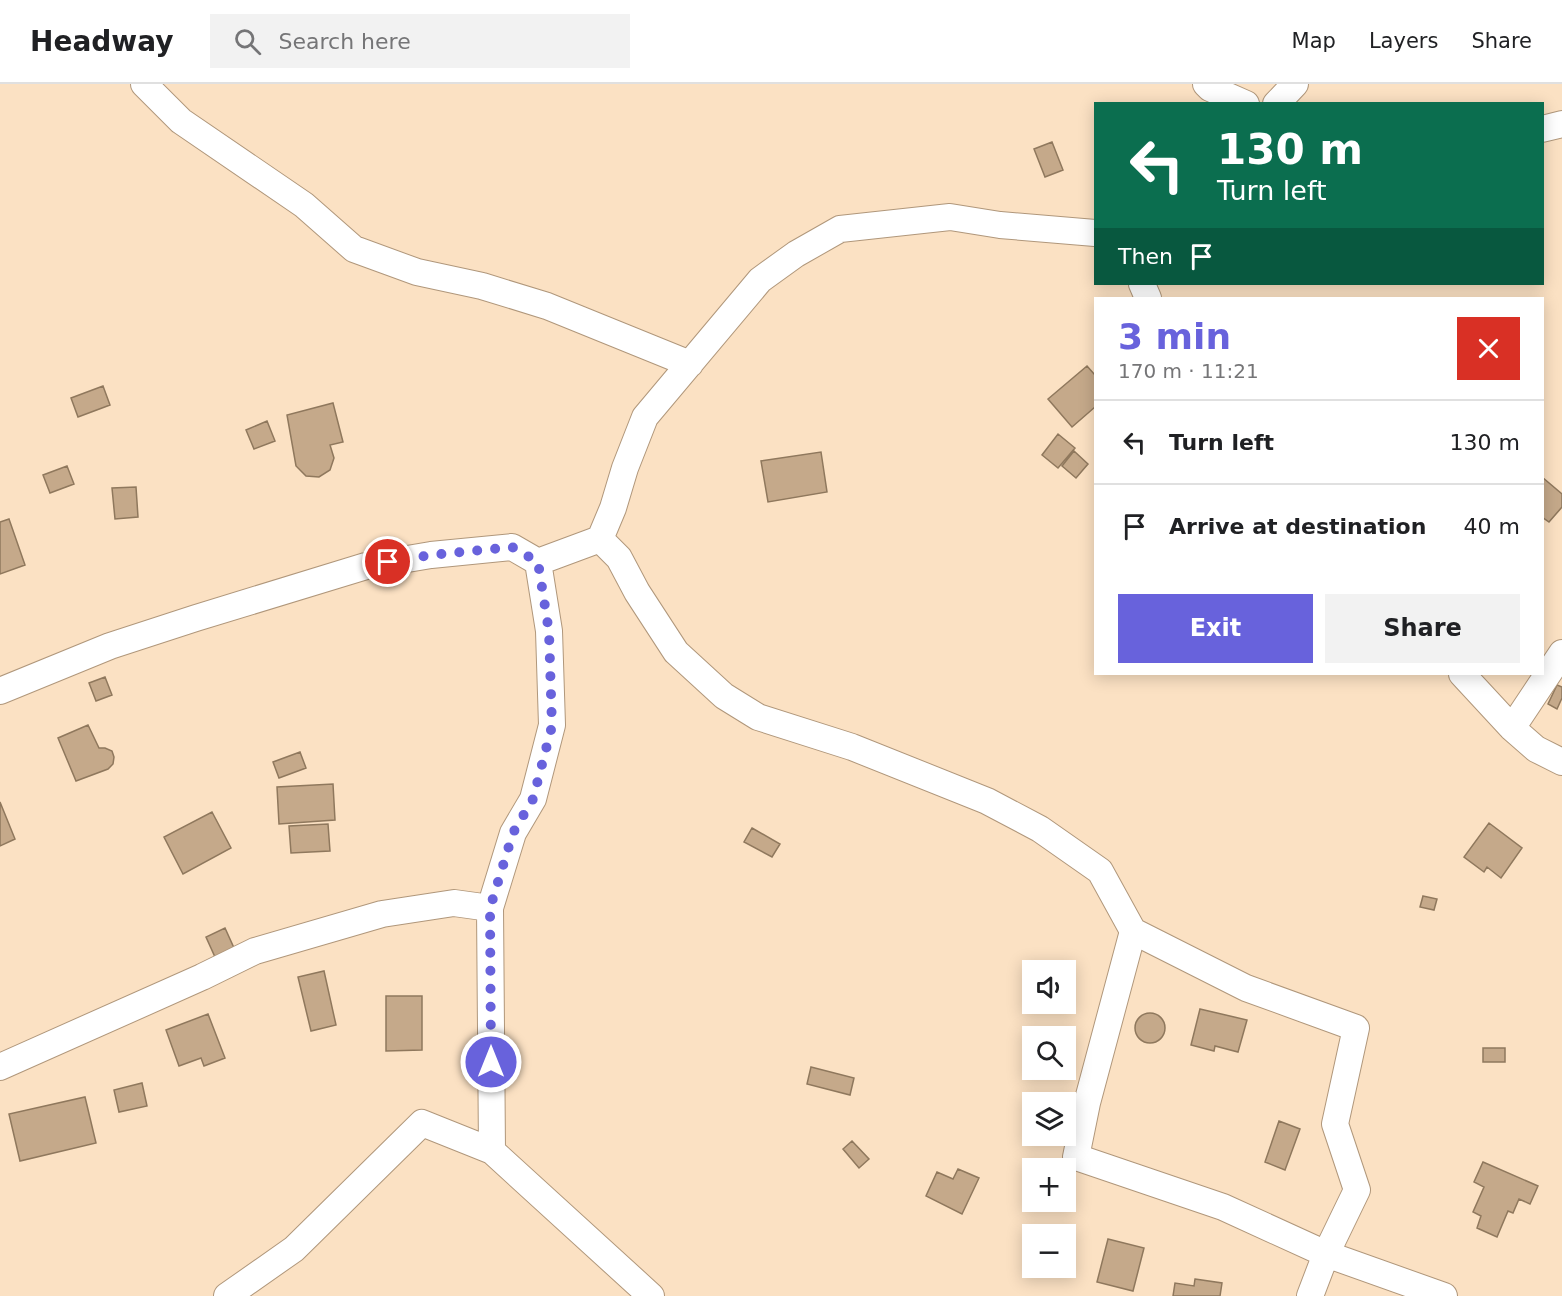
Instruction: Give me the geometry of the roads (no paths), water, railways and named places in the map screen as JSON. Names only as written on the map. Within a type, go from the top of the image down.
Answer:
[{"type":"street","points":[[144,84],[181,120],[304,205],[354,249],[417,272],[482,286],[547,306],[690,364]]},
{"type":"street","points":[[1206,84],[1242,102]]},
{"type":"street","points":[[1278,102],[1295,84]]},
{"type":"street","points":[[1544,128],[1562,124]]},
{"type":"street","points":[[538,562],[600,539],[645,417],[760,280],[796,254],[840,229],[950,218],[999,225],[1094,233]]},
{"type":"street","points":[[600,539],[619,558],[676,652],[724,696],[758,717],[852,747],[987,801],[1040,829],[1100,871],[1133,932],[1246,988],[1356,1028],[1335,1124],[1357,1190],[1326,1254],[1310,1296]]},
{"type":"street","points":[[0,691],[110,646],[366,566],[431,555],[512,547],[538,562]]},
{"type":"street","points":[[492,1150],[490,908],[513,833],[533,799],[552,726],[549,632],[538,562]]},
{"type":"street","points":[[1512,728],[1562,653]]},
{"type":"street","points":[[1463,675],[1512,728],[1536,749],[1562,762]]},
{"type":"street","points":[[0,1067],[255,951],[382,914],[453,903],[490,908]]},
{"type":"street","points":[[1133,932],[1087,1103],[1076,1157],[1223,1207],[1326,1254],[1444,1296]]},
{"type":"street","points":[[227,1296],[294,1249],[422,1123],[492,1150],[651,1296]]}]
